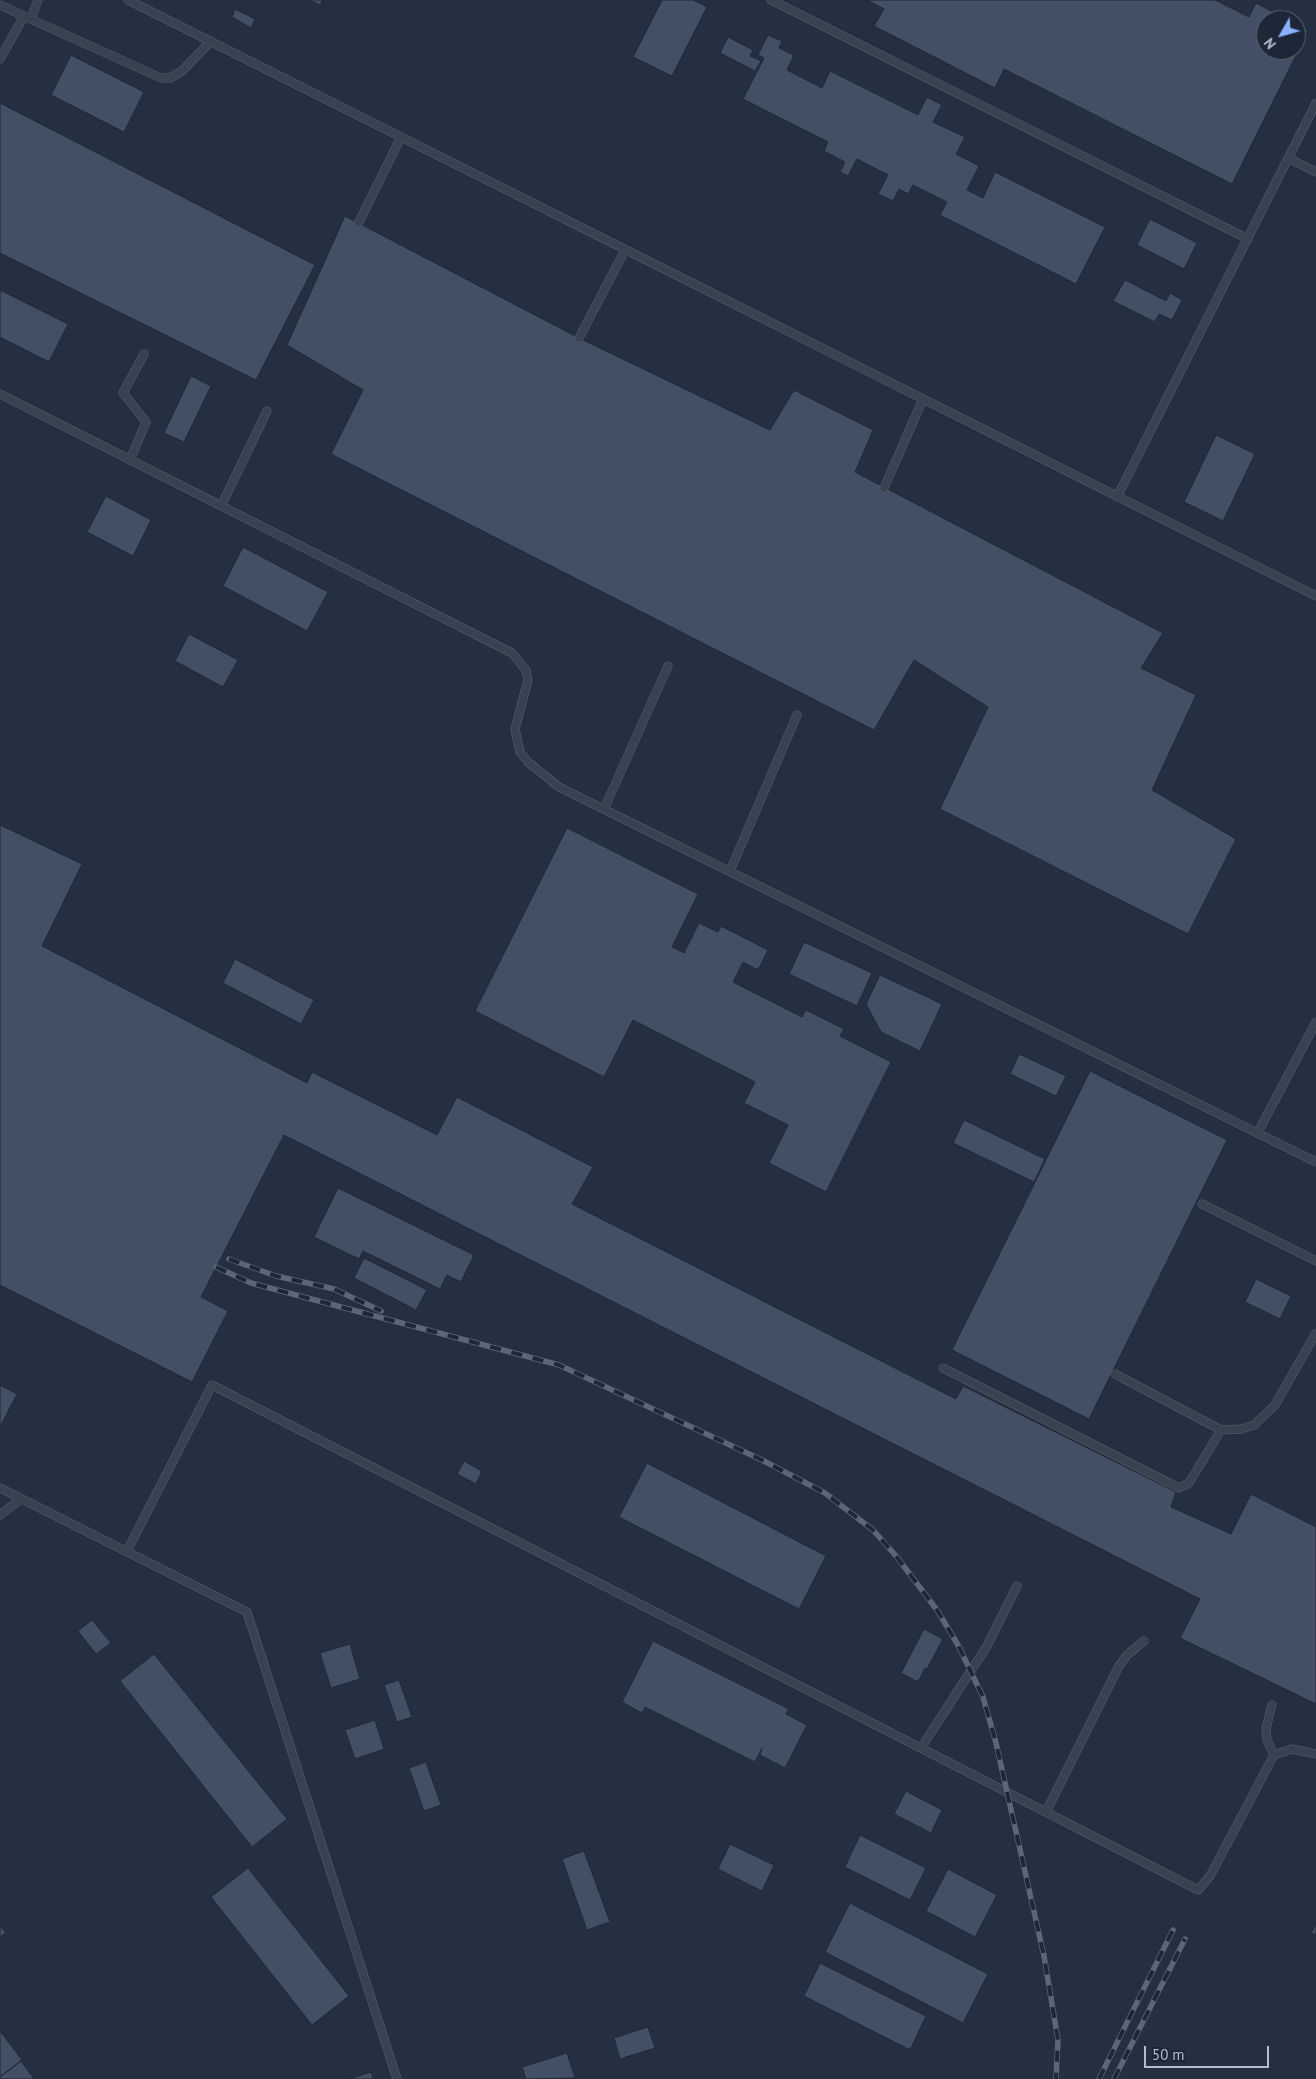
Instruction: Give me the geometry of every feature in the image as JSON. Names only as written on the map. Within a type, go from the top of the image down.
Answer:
[{"type":"lane","points":[[0,59],[38,0]]},
{"type":"lane","points":[[128,0],[1316,596]]},
{"type":"lane","points":[[771,0],[1248,239]]},
{"type":"lane","points":[[0,5],[161,78],[170,78],[182,71],[211,41]]},
{"type":"lane","points":[[1117,497],[1316,103]]},
{"type":"lane","points":[[359,222],[401,137]]},
{"type":"lane","points":[[1288,158],[1316,172]]},
{"type":"lane","points":[[579,338],[625,250]]},
{"type":"lane","points":[[130,460],[146,422],[123,392],[144,354]]},
{"type":"lane","points":[[0,394],[512,653],[526,670],[528,680],[515,729],[520,752],[528,762],[559,787],[1316,1162]]},
{"type":"lane","points":[[884,488],[923,399]]},
{"type":"lane","points":[[222,506],[267,411]]},
{"type":"lane","points":[[604,809],[668,666]]},
{"type":"lane","points":[[730,871],[797,715]]},
{"type":"lane","points":[[1258,1132],[1316,1022]]},
{"type":"lane","points":[[1202,1204],[1316,1261]]},
{"type":"lane","points":[[1115,1374],[1221,1430],[1241,1429],[1254,1425],[1275,1405],[1316,1333]]},
{"type":"lane","points":[[943,1368],[1179,1488],[1190,1482],[1221,1430]]},
{"type":"lane","points":[[127,1551],[212,1385],[1198,1890],[1210,1876],[1274,1755],[1292,1749],[1316,1754]]},
{"type":"lane","points":[[0,1488],[247,1612],[397,2079]]},
{"type":"lane","points":[[0,1515],[21,1499]]},
{"type":"lane","points":[[922,1748],[987,1646],[1017,1586]]},
{"type":"lane","points":[[1046,1812],[1119,1666],[1127,1655],[1144,1641]]},
{"type":"lane","points":[[1272,1705],[1266,1728],[1267,1740],[1274,1755]]},
{"type":"building","points":[[309,0],[323,0],[320,5]]},
{"type":"building","points":[[662,0],[693,0],[707,7],[672,76],[633,57]]},
{"type":"building","points":[[867,0],[1215,0],[1249,17],[1256,3],[1269,10],[1256,10],[1256,60],[1294,60],[1232,184],[1004,69],[995,88],[874,26],[884,9]]},
{"type":"building","points":[[235,9],[255,19],[251,28],[232,17]]},
{"type":"building","points":[[768,35],[782,41],[779,48],[794,55],[787,70],[822,88],[830,71],[918,115],[927,97],[942,105],[933,122],[965,137],[956,154],[979,166],[967,190],[983,198],[995,172],[1105,227],[1076,284],[940,215],[947,202],[913,185],[908,194],[899,189],[893,201],[878,194],[888,175],[857,159],[848,176],[840,172],[845,162],[824,151],[828,142],[743,99],[764,58],[758,55]]},
{"type":"building","points":[[728,37],[753,50],[750,56],[761,61],[755,71],[720,53]]},
{"type":"building","points":[[71,55],[144,92],[124,132],[51,95]]},
{"type":"building","points":[[0,103],[315,265],[256,380],[0,253]]},
{"type":"building","points":[[345,216],[579,338],[770,430],[794,390],[873,430],[855,472],[1163,633],[1141,668],[1196,695],[1152,790],[1236,839],[1188,934],[940,809],[988,707],[914,660],[874,730],[331,454],[363,390],[287,345]]},
{"type":"building","points":[[1150,219],[1197,243],[1184,269],[1137,245]]},
{"type":"building","points":[[1125,280],[1166,301],[1170,293],[1182,300],[1172,320],[1159,314],[1155,322],[1113,301]]},
{"type":"building","points":[[0,290],[68,324],[49,362],[0,337]]},
{"type":"building","points":[[191,376],[211,386],[184,442],[164,433]]},
{"type":"building","points":[[1216,435],[1255,454],[1223,521],[1184,502]]},
{"type":"building","points":[[106,496],[151,520],[133,556],[87,532]]},
{"type":"building","points":[[243,547],[328,592],[307,631],[223,586]]},
{"type":"building","points":[[189,634],[238,660],[223,687],[175,661]]},
{"type":"building","points":[[0,825],[82,864],[42,946],[307,1083],[312,1072],[437,1135],[457,1097],[593,1167],[572,1204],[956,1399],[963,1386],[1176,1492],[1171,1507],[1231,1534],[1251,1494],[1316,1527],[1316,1704],[1180,1638],[1200,1599],[284,1135],[201,1297],[228,1311],[192,1382],[0,1285]]},
{"type":"building","points":[[567,828],[698,894],[672,947],[684,953],[699,923],[718,932],[721,926],[768,950],[758,970],[743,962],[733,982],[802,1017],[806,1010],[844,1029],[840,1036],[891,1062],[826,1192],[769,1163],[788,1125],[744,1103],[755,1082],[633,1020],[604,1077],[475,1011]]},
{"type":"building","points":[[804,942],[872,973],[857,1006],[789,974]]},
{"type":"building","points":[[235,959],[314,1000],[301,1024],[223,983]]},
{"type":"building","points":[[880,975],[942,1004],[920,1051],[881,1032],[866,1004]]},
{"type":"building","points":[[1019,1054],[1066,1076],[1056,1096],[1010,1074]]},
{"type":"building","points":[[1090,1071],[1227,1140],[1089,1419],[952,1350]]},
{"type":"building","points":[[964,1120],[1045,1159],[1034,1182],[953,1143]]},
{"type":"building","points":[[338,1188],[474,1255],[461,1282],[447,1275],[440,1289],[363,1251],[359,1259],[314,1237]]},
{"type":"building","points":[[364,1258],[427,1290],[416,1310],[354,1278]]},
{"type":"building","points":[[1256,1279],[1291,1296],[1280,1319],[1245,1302]]},
{"type":"building","points":[[0,1385],[17,1394],[0,1427]]},
{"type":"building","points":[[464,1461],[482,1471],[476,1484],[457,1474]]},
{"type":"building","points":[[647,1463],[826,1556],[799,1609],[619,1517]]},
{"type":"building","points":[[92,1620],[111,1643],[96,1654],[78,1631]]},
{"type":"building","points":[[924,1629],[943,1639],[918,1682],[901,1673]]},
{"type":"building","points":[[653,1641],[789,1709],[786,1714],[807,1725],[785,1768],[760,1755],[762,1748],[755,1762],[645,1707],[642,1713],[622,1702]]},
{"type":"building","points":[[350,1644],[360,1679],[331,1688],[320,1653]]},
{"type":"building","points":[[154,1654],[287,1819],[252,1847],[120,1681]]},
{"type":"building","points":[[399,1680],[412,1717],[397,1722],[384,1685]]},
{"type":"building","points":[[375,1720],[384,1749],[355,1759],[345,1730]]},
{"type":"building","points":[[426,1762],[441,1805],[424,1811],[409,1768]]},
{"type":"building","points":[[906,1791],[942,1810],[931,1833],[894,1814]]},
{"type":"building","points":[[860,1835],[926,1868],[910,1900],[845,1867]]},
{"type":"building","points":[[730,1844],[774,1865],[762,1891],[718,1869]]},
{"type":"building","points":[[584,1851],[610,1922],[587,1930],[562,1859]]},
{"type":"building","points":[[248,1868],[349,1996],[312,2025],[211,1897]]},
{"type":"building","points":[[948,1869],[997,1895],[975,1937],[926,1911]]},
{"type":"building","points":[[850,1903],[988,1974],[963,2023],[825,1952]]},
{"type":"building","points":[[1316,1923],[1316,1935],[1311,1933]]},
{"type":"building","points":[[0,1926],[6,1933],[0,1937]]},
{"type":"building","points":[[820,1963],[926,2016],[910,2050],[804,1996]]},
{"type":"building","points":[[648,2027],[655,2048],[620,2059],[614,2038]]},
{"type":"building","points":[[0,2031],[22,2060],[0,2077]]},
{"type":"building","points":[[567,2053],[575,2078],[526,2079],[522,2067]]},
{"type":"building","points":[[21,2061],[34,2079],[0,2079],[0,2077]]},
{"type":"building","points":[[371,2072],[373,2079],[350,2079]]},
{"type":"railway","points":[[229,1259],[276,1276],[334,1289],[381,1311]]},
{"type":"railway","points":[[216,1267],[251,1283],[559,1365],[762,1460],[825,1493],[873,1530],[896,1556],[937,1610],[958,1645],[983,1697],[996,1743],[1044,1956],[1058,2040],[1056,2079]]},
{"type":"railway","points":[[1099,2079],[1173,1930]]},
{"type":"railway","points":[[1114,2079],[1185,1939]]}]
